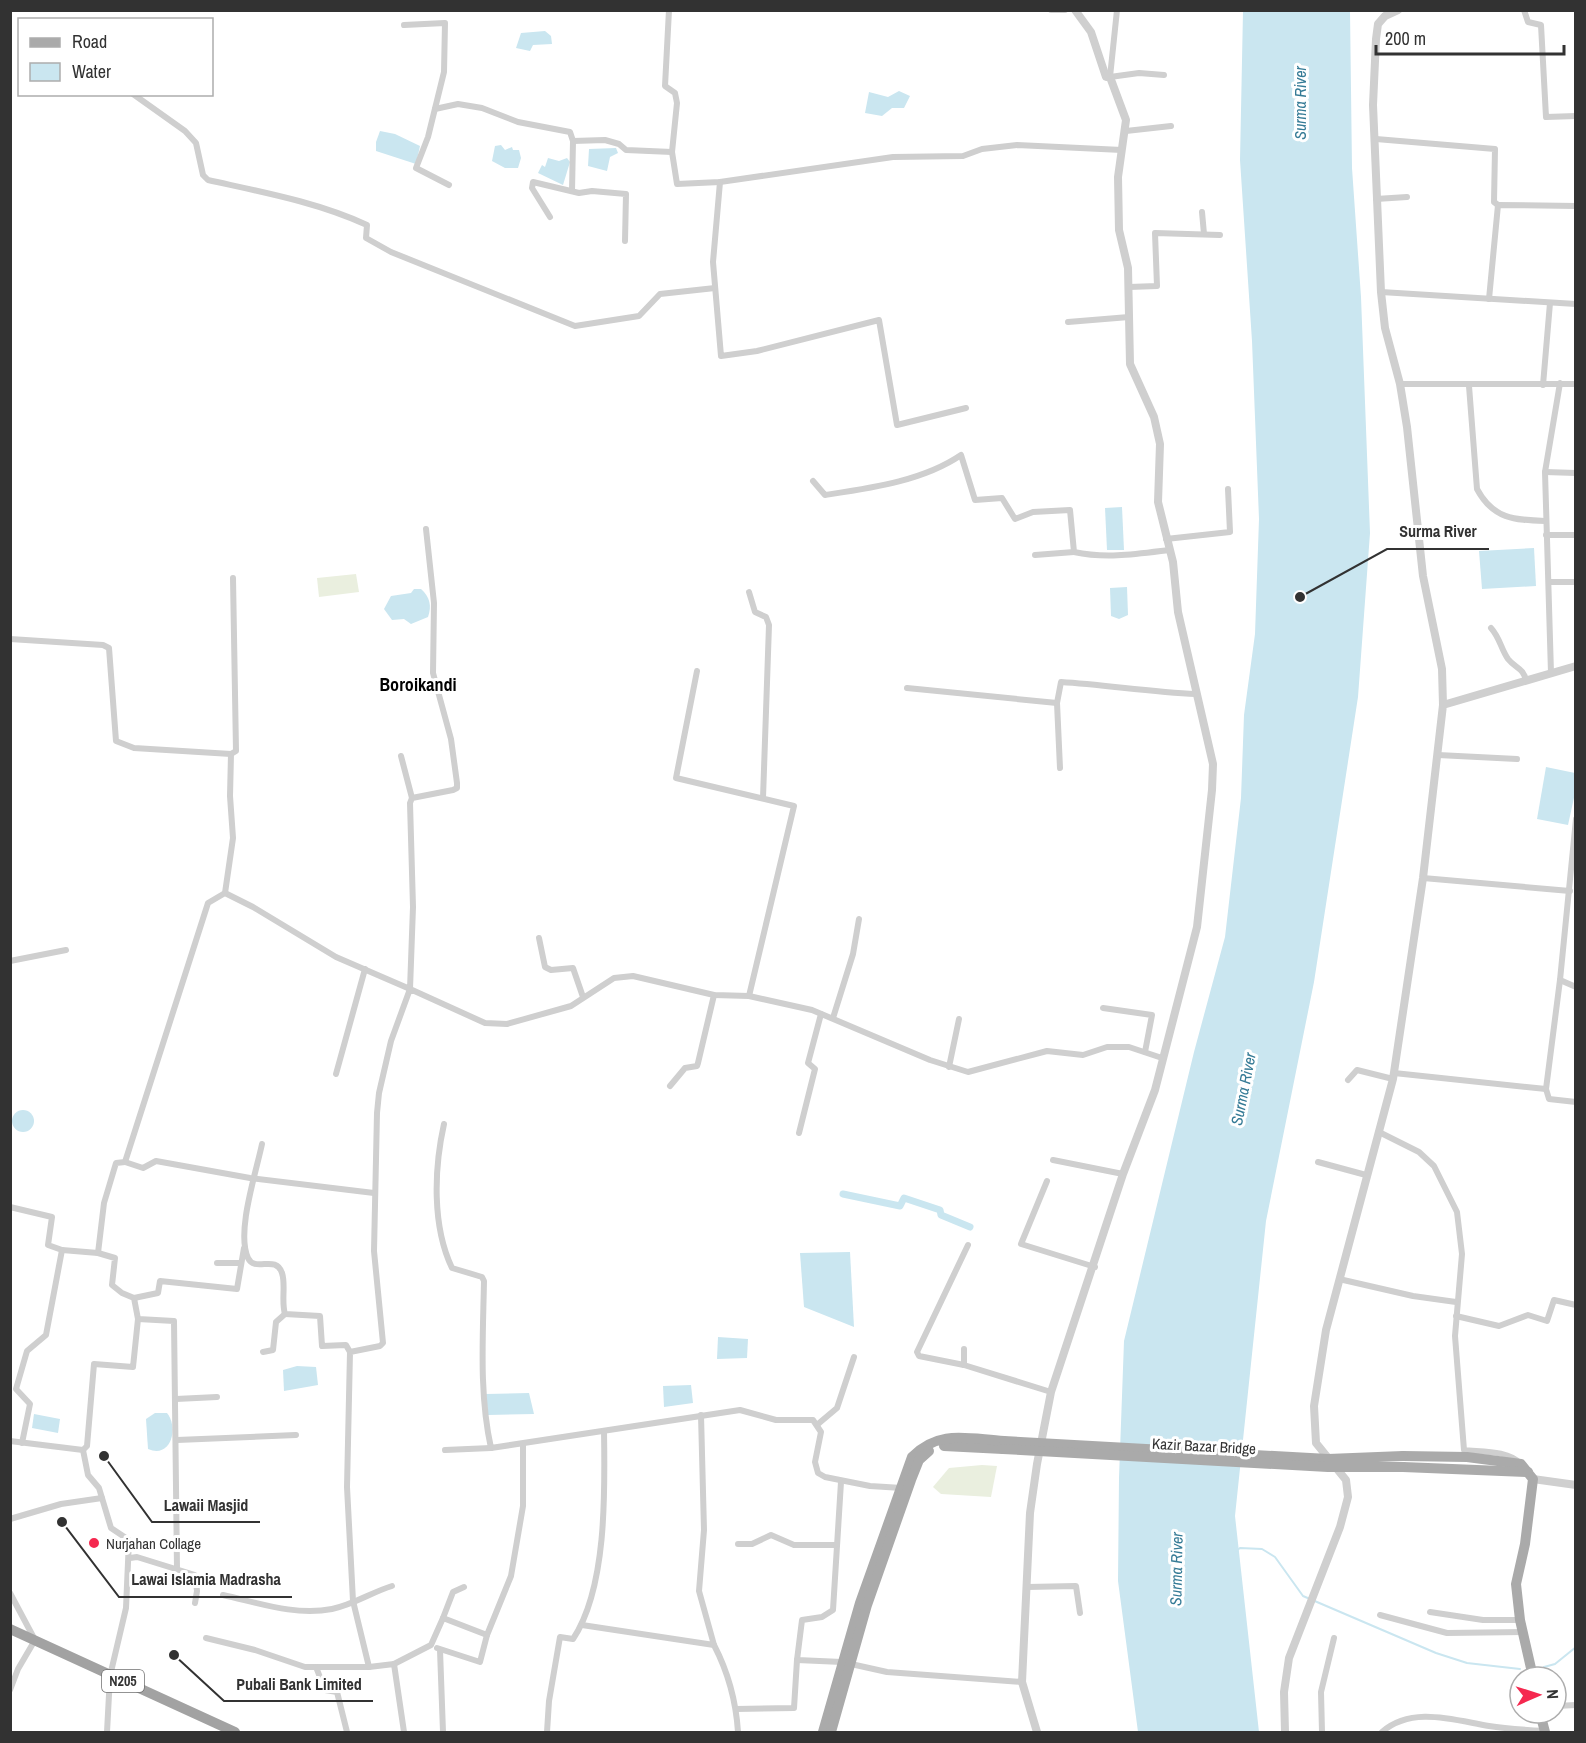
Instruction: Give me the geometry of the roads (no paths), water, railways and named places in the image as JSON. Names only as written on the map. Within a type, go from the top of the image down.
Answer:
[{"type":"highway","name":"N205","points":[[10,1629],[236,1732]]},
{"type":"main road","name":"Kazir Bazar Bridge","points":[[846,1663],[904,1488],[912,1457],[930,1442],[955,1438],[1004,1445],[1403,1462],[1467,1458],[1527,1472]]},
{"type":"main road","points":[[1527,1472],[1527,1534],[1516,1584],[1520,1620],[1525,1632],[1531,1665]]},
{"type":"main road","points":[[823,1732],[846,1663]]},
{"type":"main road","points":[[831,1732],[846,1663]]},
{"type":"street","points":[[669,10],[665,86],[675,93],[677,103],[672,152],[678,184],[720,182],[893,157],[963,156],[982,149],[1017,145],[1122,150]]},
{"type":"street","points":[[1051,10],[1065,10]]},
{"type":"street","points":[[1075,10],[1091,32],[1106,77],[1139,73],[1164,75]]},
{"type":"street","points":[[1037,1732],[1022,1682],[1030,1513],[1051,1392],[1155,1089],[1197,927],[1212,790],[1213,764],[1178,612],[1169,549],[1158,502],[1160,444],[1154,417],[1133,374],[1129,355],[1128,268],[1119,230],[1118,177],[1126,120],[1110,77],[1117,10]]},
{"type":"street","points":[[1285,1732],[1284,1692],[1289,1658],[1340,1527],[1348,1497],[1346,1480],[1316,1443],[1314,1406],[1326,1330],[1394,1076],[1424,878],[1443,705],[1442,669],[1423,576],[1407,427],[1400,384],[1385,328],[1381,292],[1373,105],[1376,39],[1378,24],[1385,16],[1398,10]]},
{"type":"street","points":[[1524,10],[1528,22],[1541,25],[1546,117],[1575,116]]},
{"type":"street","points":[[404,25],[445,23],[444,72],[416,168],[449,185]]},
{"type":"street","points":[[136,96],[185,131],[196,143],[203,175],[208,180],[298,200],[347,216],[367,225],[366,238],[391,252],[508,297],[561,322],[575,326],[639,316],[656,301],[660,294],[715,288]]},
{"type":"street","points":[[435,109],[458,104],[482,108],[518,122],[570,132],[573,141],[572,191]]},
{"type":"street","points":[[1126,131],[1171,126]]},
{"type":"street","points":[[1376,139],[1495,149],[1494,202],[1498,205],[1575,206]]},
{"type":"street","points":[[573,141],[606,140],[619,144],[626,150],[672,152]]},
{"type":"street","points":[[550,217],[532,188],[533,182],[572,191],[626,194],[626,241]]},
{"type":"street","points":[[720,182],[713,262],[721,356],[757,351],[879,320],[897,425],[966,408]]},
{"type":"street","points":[[1376,199],[1407,197]]},
{"type":"street","points":[[1489,299],[1498,205]]},
{"type":"street","points":[[1202,212],[1204,234]]},
{"type":"street","points":[[1129,286],[1156,286],[1155,233],[1220,235]]},
{"type":"street","points":[[1381,292],[1417,293],[1453,299],[1575,304]]},
{"type":"street","points":[[1543,385],[1550,303]]},
{"type":"street","points":[[1068,322],[1129,317]]},
{"type":"street","points":[[1551,674],[1545,472],[1560,383]]},
{"type":"street","points":[[1400,384],[1469,386],[1575,384]]},
{"type":"street","points":[[1469,386],[1477,489],[1483,500],[1504,517],[1513,520],[1545,521]]},
{"type":"street","points":[[813,481],[825,495],[871,488],[942,467],[961,455],[975,500],[1002,498],[1015,519],[1034,512],[1070,510],[1074,552]]},
{"type":"street","points":[[1545,472],[1575,473]]},
{"type":"street","points":[[1166,539],[1230,532],[1228,489]]},
{"type":"street","points":[[412,798],[457,788],[451,739],[433,674],[434,603],[426,529]]},
{"type":"street","points":[[1546,534],[1575,535]]},
{"type":"street","points":[[1035,555],[1074,552],[1092,556],[1131,555],[1169,549]]},
{"type":"street","points":[[10,639],[103,645],[109,648],[116,741],[134,748],[231,754],[236,751],[233,578]]},
{"type":"street","points":[[1549,582],[1575,582]]},
{"type":"street","points":[[748,591],[755,612],[766,617],[769,625],[763,798]]},
{"type":"street","points":[[1491,628],[1499,637],[1509,660],[1522,670],[1526,681]]},
{"type":"street","points":[[1443,705],[1575,666]]},
{"type":"street","points":[[698,670],[676,778],[792,804],[794,810],[749,996]]},
{"type":"street","points":[[1060,768],[1056,703],[1061,682],[1125,687],[1140,691],[1196,694]]},
{"type":"street","points":[[907,688],[1056,703]]},
{"type":"street","points":[[225,893],[233,838],[230,796],[231,754]]},
{"type":"street","points":[[1438,755],[1516,759]]},
{"type":"street","points":[[350,1352],[380,1346],[383,1343],[374,1251],[378,1093],[391,1041],[410,988],[413,907],[410,803],[412,798],[401,756]]},
{"type":"street","points":[[1575,819],[1570,891],[1546,1089],[1549,1099],[1575,1102]]},
{"type":"street","points":[[1424,878],[1570,891]]},
{"type":"street","points":[[225,893],[253,907],[336,957],[485,1023],[507,1024],[551,1013],[571,1006],[614,978],[633,976],[714,995],[749,996],[821,1014],[949,1067],[968,1072],[1047,1051],[1083,1055],[1107,1047],[1128,1047],[1162,1058]]},
{"type":"street","points":[[124,1162],[208,903],[225,893]]},
{"type":"street","points":[[833,1018],[853,954],[859,919]]},
{"type":"street","points":[[539,938],[545,968],[573,969],[583,997]]},
{"type":"street","points":[[10,961],[66,950]]},
{"type":"street","points":[[336,1074],[365,969]]},
{"type":"street","points":[[1560,980],[1575,987]]},
{"type":"street","points":[[670,1086],[685,1068],[697,1066],[714,995]]},
{"type":"street","points":[[1103,1008],[1152,1015],[1145,1052]]},
{"type":"street","points":[[799,1133],[815,1069],[808,1063],[821,1014]]},
{"type":"street","points":[[949,1067],[959,1019]]},
{"type":"street","points":[[1348,1080],[1357,1070],[1394,1076],[1546,1089]]},
{"type":"street","points":[[444,1124],[438,1152],[437,1179],[444,1251],[452,1268],[482,1277],[484,1281],[483,1384],[485,1422],[491,1448]]},
{"type":"street","points":[[1379,1132],[1419,1152],[1434,1166],[1457,1212],[1462,1254],[1456,1302],[1455,1336],[1464,1450],[1503,1454],[1515,1458],[1527,1472],[1575,1485]]},
{"type":"street","points":[[261,1144],[245,1220],[245,1247],[249,1261],[255,1264],[272,1263],[279,1266],[283,1273],[285,1314]]},
{"type":"street","points":[[1053,1160],[1124,1174]]},
{"type":"street","points":[[98,1254],[107,1193],[116,1163],[124,1162],[144,1168],[156,1161],[255,1179],[374,1193]]},
{"type":"street","points":[[1318,1162],[1366,1175]]},
{"type":"street","points":[[1047,1181],[1021,1244],[1095,1267]]},
{"type":"street","points":[[10,1207],[52,1217],[48,1245],[62,1250],[98,1254],[116,1259],[112,1284],[122,1293],[134,1298],[158,1293],[160,1281],[237,1289],[240,1263],[245,1247]]},
{"type":"street","points":[[968,1245],[917,1352],[919,1356],[964,1365],[1051,1392]]},
{"type":"street","points":[[22,1443],[30,1404],[16,1389],[27,1350],[46,1335],[62,1250]]},
{"type":"street","points":[[217,1263],[240,1263]]},
{"type":"street","points":[[1339,1279],[1413,1296],[1456,1302]]},
{"type":"street","points":[[83,1450],[87,1446],[94,1364],[133,1367],[138,1319],[134,1298]]},
{"type":"street","points":[[1456,1316],[1499,1326],[1528,1315],[1547,1321],[1554,1300],[1575,1305]]},
{"type":"street","points":[[263,1352],[273,1350],[276,1322],[285,1314],[320,1316],[322,1346],[346,1345],[350,1352],[347,1487],[353,1601],[369,1667]]},
{"type":"street","points":[[138,1319],[174,1321],[177,1569]]},
{"type":"street","points":[[964,1349],[964,1365]]},
{"type":"street","points":[[818,1424],[837,1408],[854,1357]]},
{"type":"street","points":[[176,1399],[217,1396]]},
{"type":"street","points":[[445,1450],[523,1445],[740,1410],[776,1420],[813,1420],[818,1424],[820,1432],[816,1462],[818,1473],[841,1482],[904,1488]]},
{"type":"street","points":[[701,1415],[704,1520],[699,1591],[714,1645],[725,1667],[736,1709],[738,1732]]},
{"type":"street","points":[[548,1732],[549,1701],[560,1637],[573,1639],[582,1625],[600,1557],[605,1490],[604,1431]]},
{"type":"street","points":[[177,1440],[296,1435]]},
{"type":"street","points":[[10,1441],[83,1450]]},
{"type":"street","points":[[431,1645],[480,1662],[487,1635],[511,1576],[523,1506],[523,1445]]},
{"type":"street","points":[[83,1450],[88,1475],[99,1488],[111,1528],[129,1540],[126,1608],[110,1676],[107,1732]]},
{"type":"street","points":[[736,1709],[794,1708],[802,1620],[822,1617],[833,1610],[841,1482]]},
{"type":"street","points":[[10,1520],[62,1504],[102,1498]]},
{"type":"street","points":[[738,1544],[752,1544],[771,1535],[794,1545],[836,1545]]},
{"type":"street","points":[[130,1558],[137,1557],[195,1575],[197,1590],[195,1603]]},
{"type":"street","points":[[223,1595],[291,1611],[332,1609],[392,1586]]},
{"type":"street","points":[[1027,1587],[1076,1586],[1080,1613]]},
{"type":"street","points":[[206,1638],[247,1648],[305,1667],[369,1667],[394,1664],[431,1645],[453,1592],[465,1587]]},
{"type":"street","points":[[10,1593],[35,1640],[18,1669],[10,1690]]},
{"type":"street","points":[[1430,1612],[1483,1620],[1520,1620]]},
{"type":"street","points":[[1380,1615],[1447,1633],[1525,1632]]},
{"type":"street","points":[[443,1618],[487,1635]]},
{"type":"street","points":[[582,1625],[714,1645]]},
{"type":"street","points":[[1322,1732],[1321,1692],[1334,1638]]},
{"type":"street","points":[[440,1650],[442,1732]]},
{"type":"street","points":[[797,1660],[846,1663],[887,1672],[1022,1682]]},
{"type":"street","points":[[394,1664],[404,1732]]},
{"type":"street","points":[[316,1667],[325,1690],[337,1692],[348,1732]]},
{"type":"street","points":[[1382,1732],[1397,1722],[1435,1716],[1488,1729],[1545,1732]]},
{"type":"water","points":[[1243,11],[1350,11],[1352,168],[1361,297],[1370,533],[1358,697],[1314,982],[1266,1221],[1235,1516],[1259,1732],[1138,1732],[1118,1581],[1124,1341],[1194,1052],[1225,937],[1241,798],[1244,715],[1255,634],[1259,519],[1252,341],[1240,160]]},
{"type":"water","points":[[545,31],[551,36],[552,44],[533,45],[530,51],[516,48],[521,33]]},
{"type":"water","points":[[899,91],[910,96],[904,108],[892,108],[882,116],[865,113],[869,92],[888,97]]},
{"type":"water","points":[[380,131],[395,134],[420,146],[416,164],[376,151]]},
{"type":"water","points":[[501,145],[505,150],[512,147],[513,150],[519,150],[521,158],[518,168],[505,168],[492,161],[495,146]]},
{"type":"water","points":[[616,148],[618,153],[610,157],[607,171],[588,166],[589,149]]},
{"type":"water","points":[[548,158],[559,161],[567,158],[570,162],[563,185],[538,173],[542,165],[545,167]]},
{"type":"water","points":[[1122,507],[1124,550],[1107,550],[1105,508]]},
{"type":"water","points":[[1534,548],[1536,586],[1482,589],[1479,551]]},
{"type":"water","points":[[1127,587],[1128,615],[1119,619],[1111,616],[1110,588]]},
{"type":"water","points":[[414,589],[421,589],[428,598],[430,609],[428,617],[411,624],[404,619],[392,620],[384,609],[391,596],[411,593]]},
{"type":"water","points":[[1546,767],[1575,773],[1575,793],[1568,825],[1537,819]]},
{"type":"water","points":[[23,1110],[31,1113],[34,1121],[31,1129],[23,1132],[15,1129],[12,1121],[15,1113]]},
{"type":"water","points":[[850,1252],[854,1327],[804,1307],[800,1253]]},
{"type":"water","points":[[718,1337],[748,1339],[747,1358],[717,1359]]},
{"type":"water","points":[[297,1366],[316,1367],[318,1385],[284,1391],[283,1370]]},
{"type":"water","points":[[691,1385],[693,1403],[664,1407],[663,1386]]},
{"type":"water","points":[[529,1393],[534,1414],[488,1415],[486,1394]]},
{"type":"water","points":[[155,1413],[167,1413],[172,1426],[171,1440],[162,1450],[156,1451],[148,1449],[146,1419]]},
{"type":"water","points":[[34,1414],[60,1419],[58,1433],[32,1428]]},
{"type":"waterway","points":[[843,1194],[900,1206],[904,1198],[940,1210],[941,1215],[970,1227]]},
{"type":"waterway","points":[[1236,1551],[1240,1548],[1262,1549],[1275,1557],[1303,1596],[1436,1653],[1467,1663],[1508,1668]]},
{"type":"waterway","points":[[1551,1665],[1576,1647]]},
{"type":"place","name":"Surma River","points":[[1300,597]]},
{"type":"place","name":"Lawaii Masjid","points":[[104,1456]]},
{"type":"place","name":"Lawai Islamia Madrasha","points":[[62,1522]]},
{"type":"place","name":"Nurjahan Collage","points":[[94,1543]]},
{"type":"place","name":"Pubali Bank Limited","points":[[174,1655]]},
{"type":"district","name":"Boroikandi","points":[[418,684]]}]
